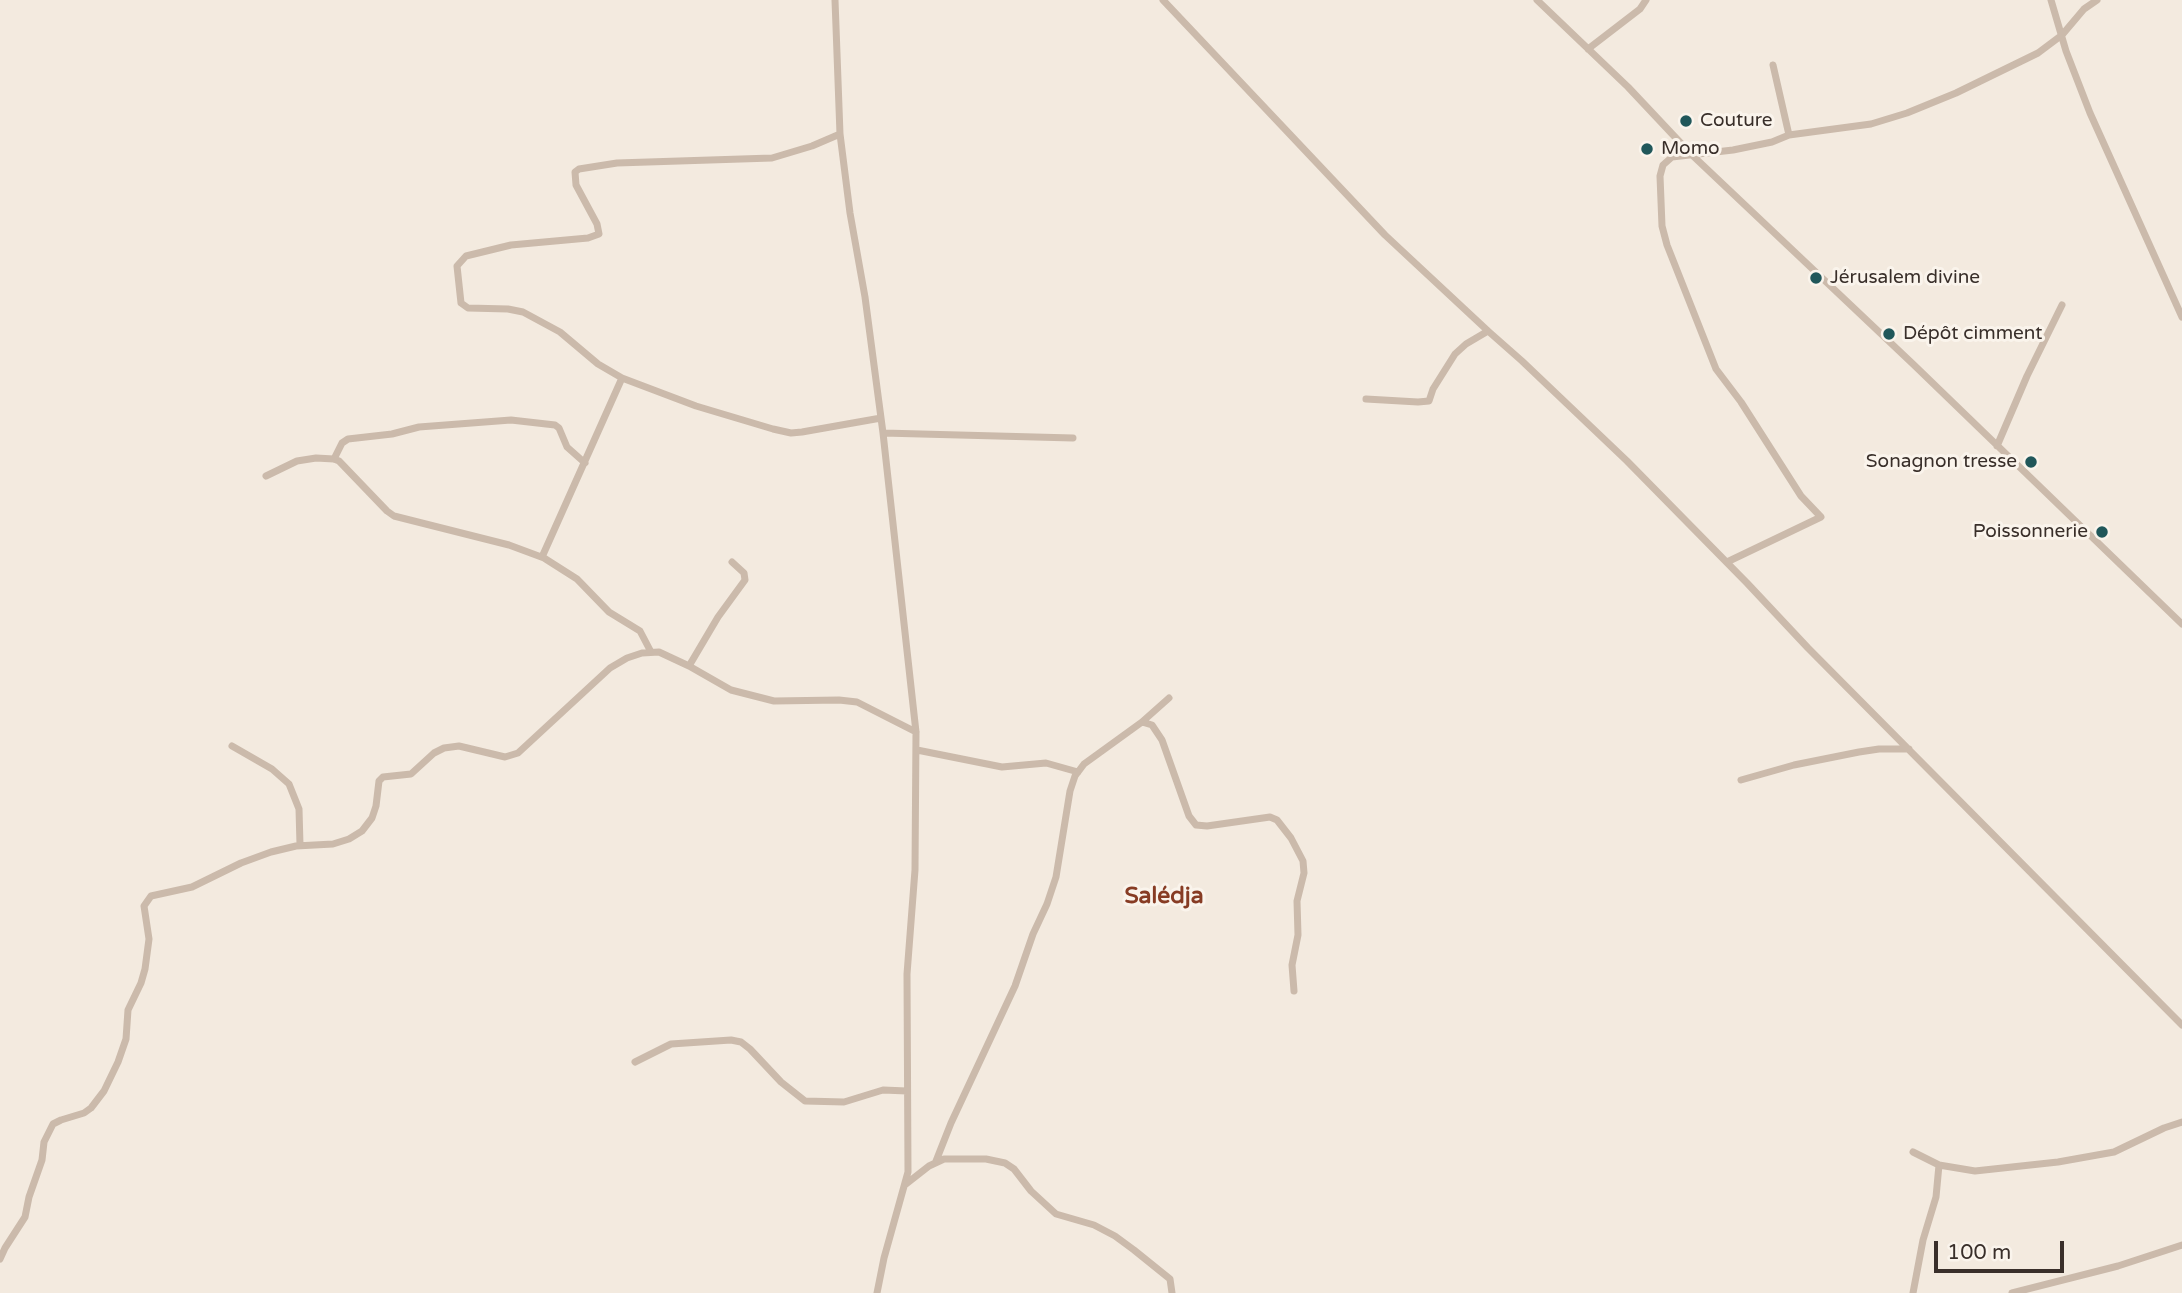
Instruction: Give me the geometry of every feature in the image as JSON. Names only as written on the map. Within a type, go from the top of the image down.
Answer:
[{"type":"street","points":[[835,0],[840,134],[883,433],[917,750],[915,870],[907,974],[909,1154],[905,1184],[877,1293]]},
{"type":"street","points":[[1163,0],[1368,217],[1627,461],[1808,648],[2182,1025]]},
{"type":"street","points":[[1537,0],[1628,87],[1691,154],[2182,624]]},
{"type":"street","points":[[1588,49],[1640,9],[1646,0]]},
{"type":"street","points":[[2050,0],[2094,124],[2182,317]]},
{"type":"street","points":[[1727,562],[1821,517],[1801,496],[1741,402],[1716,369],[1661,226],[1659,188],[1663,165],[1672,157],[1733,150],[1772,142],[1790,135],[1871,124],[1907,113],[2038,53],[2062,34],[2084,9],[2096,0]]},
{"type":"street","points":[[1773,65],[1790,135]]},
{"type":"street","points":[[840,134],[812,146],[762,159],[617,163],[579,169],[575,172],[576,186],[598,226],[599,232],[596,236],[510,246],[466,256],[457,269],[461,303],[465,307],[523,312],[560,332],[622,378],[696,406],[790,433],[881,418]]},
{"type":"street","points":[[1997,446],[2062,305]]},
{"type":"street","points":[[1366,399],[1429,401],[1433,389],[1455,354],[1488,331]]},
{"type":"street","points":[[542,557],[622,378]]},
{"type":"street","points":[[334,459],[342,443],[348,439],[392,434],[419,427],[510,420],[555,425],[567,447],[585,463]]},
{"type":"street","points":[[883,433],[1073,438]]},
{"type":"street","points":[[266,476],[306,459],[339,461],[383,508],[394,516],[509,545],[542,557],[576,579],[609,612],[640,631],[651,652]]},
{"type":"street","points":[[689,666],[718,617],[745,580],[744,573],[732,562]]},
{"type":"street","points":[[0,1259],[25,1217],[42,1160],[44,1142],[53,1124],[91,1108],[104,1091],[118,1062],[126,1039],[128,1010],[141,983],[147,959],[149,939],[144,906],[147,900],[158,894],[192,887],[230,867],[262,855],[300,845],[340,843],[358,834],[374,812],[381,778],[387,775],[411,774],[434,753],[444,748],[459,746],[505,757],[518,753],[610,668],[634,655],[659,652],[731,690],[774,701],[839,699],[857,702],[916,732]]},
{"type":"street","points":[[936,1161],[1015,986],[1033,934],[1047,904],[1056,877],[1070,791],[1078,772],[1084,764],[1142,722],[1169,698]]},
{"type":"street","points":[[1142,722],[1152,725],[1162,740],[1189,816],[1196,825],[1208,826],[1270,817],[1277,820],[1291,838],[1303,861],[1304,873],[1297,901],[1298,935],[1292,965],[1294,992]]},
{"type":"street","points":[[232,746],[271,769],[289,784],[299,809],[300,845]]},
{"type":"street","points":[[1741,780],[1794,765],[1859,752],[1909,749]]},
{"type":"street","points":[[917,750],[1002,767],[1046,764],[1078,772]]},
{"type":"street","points":[[635,1062],[671,1044],[731,1040],[741,1042],[750,1049],[781,1082],[805,1101],[845,1102],[883,1090],[907,1091]]},
{"type":"street","points":[[1913,1152],[1939,1165],[1975,1171],[2114,1152],[2182,1122]]},
{"type":"street","points":[[905,1184],[936,1161],[960,1158],[1005,1163],[1014,1169],[1031,1191],[1056,1214],[1094,1225],[1134,1250],[1170,1279],[1172,1293]]},
{"type":"street","points":[[1913,1293],[1923,1240],[1936,1196],[1939,1165]]},
{"type":"street","points":[[2012,1293],[2066,1277],[2118,1266],[2182,1245]]},
{"type":"place","name":"Couture","points":[[1686,121]]},
{"type":"place","name":"Momo","points":[[1647,149]]},
{"type":"place","name":"Jérusalem divine","points":[[1816,278]]},
{"type":"place","name":"Dépôt cimment","points":[[1889,334]]},
{"type":"place","name":"Sonagnon tresse","points":[[2031,462]]},
{"type":"place","name":"Poissonnerie","points":[[2102,532]]},
{"type":"district","name":"Salédja","points":[[1164,897]]}]
